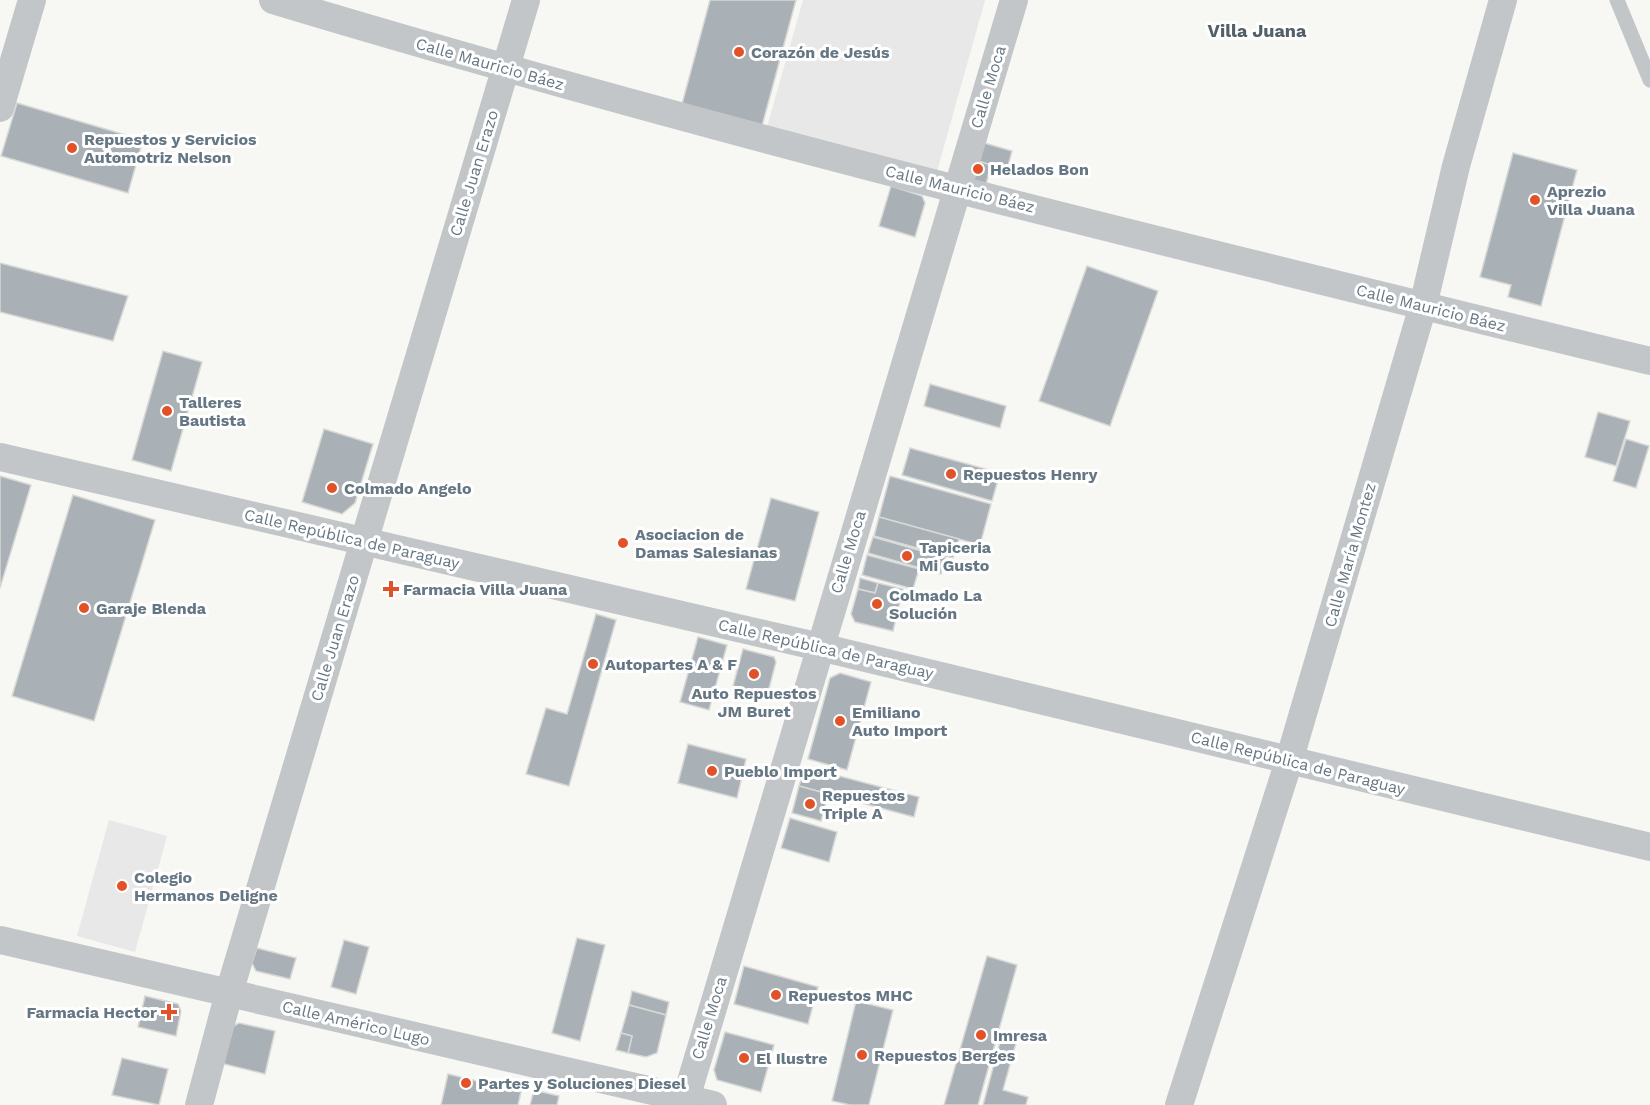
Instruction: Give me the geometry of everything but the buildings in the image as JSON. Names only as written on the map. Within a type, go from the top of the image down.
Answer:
[{"type":"street","points":[[0,108],[32,0]]},
{"type":"street","name":"Calle Mauricio Báez","points":[[273,0],[505,70],[957,189],[1650,361]]},
{"type":"street","name":"Calle Juan Erazo","points":[[199,1105],[229,993],[526,0]]},
{"type":"street","name":"Calle Moca","points":[[694,1103],[820,647],[1014,0]]},
{"type":"street","name":"Calle María Montez","points":[[1179,1105],[1289,761],[1424,306],[1456,166],[1503,0]]},
{"type":"street","name":"Calle República de Paraguay","points":[[0,457],[820,647],[1650,847]]},
{"type":"street","name":"Calle Américo Lugo","points":[[0,940],[694,1103]]},
{"type":"lane","points":[[1617,0],[1650,80]]},
{"type":"shaded area","points":[[803,0],[985,0],[936,175],[767,127]]},
{"type":"shaded area","name":"Colegio Hermanos Deligne","points":[[109,820],[167,836],[135,952],[77,936]]},
{"type":"place","name":"Corazón de Jesús","points":[[739,52]]},
{"type":"place","name":"Repuestos y Servicios Automotriz Nelson","points":[[72,148]]},
{"type":"place","name":"Helados Bon","points":[[978,169]]},
{"type":"place","name":"Aprezio Villa Juana","points":[[1535,200]]},
{"type":"place","name":"Talleres Bautista","points":[[167,411]]},
{"type":"place","name":"Repuestos Henry","points":[[951,474]]},
{"type":"place","name":"Colmado Angelo","points":[[332,488]]},
{"type":"place","name":"Asociacion de Damas Salesianas","points":[[623,543]]},
{"type":"place","name":"Tapiceria Mi Gusto","points":[[907,556]]},
{"type":"place","name":"Farmacia Villa Juana","points":[[391,589]]},
{"type":"place","name":"Colmado La Solución","points":[[877,604]]},
{"type":"place","name":"Garaje Blenda","points":[[84,608]]},
{"type":"place","name":"Autopartes A & F","points":[[593,664]]},
{"type":"place","name":"Auto Repuestos JM Buret","points":[[754,674]]},
{"type":"place","name":"Emiliano Auto Import","points":[[840,721]]},
{"type":"place","name":"Pueblo Import","points":[[712,771]]},
{"type":"place","name":"Repuestos Triple A","points":[[810,804]]},
{"type":"place","name":"Colegio Hermanos Deligne","points":[[122,886]]},
{"type":"place","name":"Repuestos MHC","points":[[776,995]]},
{"type":"place","name":"Farmacia Hector","points":[[169,1012]]},
{"type":"place","name":"Imresa","points":[[981,1035]]},
{"type":"place","name":"Repuestos Berges","points":[[862,1055]]},
{"type":"place","name":"El Ilustre","points":[[744,1058]]},
{"type":"place","name":"Partes y Soluciones Diesel","points":[[466,1083]]},
{"type":"district","name":"Villa Juana","points":[[1257,30]]}]
